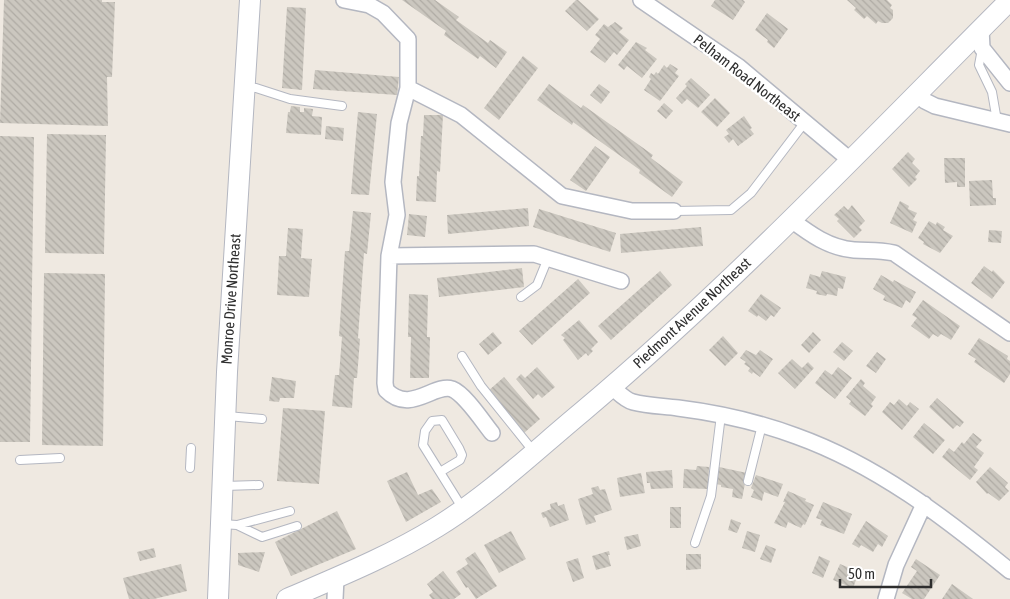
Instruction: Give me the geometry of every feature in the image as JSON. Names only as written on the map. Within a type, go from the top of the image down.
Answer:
[{"type":"main road","name":"Monroe Drive Northeast","points":[[218,599],[229,524],[221,486],[250,0]]},
{"type":"main road","name":"Piedmont Avenue Northeast","points":[[287,599],[393,551],[438,527],[479,498],[612,387],[721,288],[916,94],[981,38],[1010,0]]},
{"type":"street","points":[[344,0],[369,5],[383,13],[408,39],[408,88],[399,123],[393,182],[398,214],[390,256],[386,390],[397,398],[406,399],[420,398],[447,388],[453,389],[462,396],[492,433]]},
{"type":"street","name":"Pelham Road Northeast","points":[[641,0],[739,67],[850,160]]},
{"type":"street","points":[[981,38],[1010,83]]},
{"type":"street","points":[[408,88],[461,115],[537,172],[562,196],[632,211],[674,211]]},
{"type":"street","points":[[916,94],[936,106],[1004,123]]},
{"type":"street","points":[[790,219],[811,235],[834,245],[854,250],[878,250],[894,253],[1010,333]]},
{"type":"street","points":[[390,256],[534,254],[621,281]]},
{"type":"street","points":[[612,387],[632,402],[721,415],[762,425],[826,447],[877,473],[924,504],[1010,571]]},
{"type":"street","points":[[886,599],[896,565],[924,504]]},
{"type":"street","points":[[335,599],[336,578]]},
{"type":"lane","points":[[981,38],[980,65],[1004,123]]},
{"type":"lane","points":[[244,87],[256,88],[290,99],[342,106]]},
{"type":"lane","points":[[674,211],[731,210],[750,192],[805,122]]},
{"type":"lane","points":[[521,298],[537,285],[548,258]]},
{"type":"lane","points":[[462,356],[481,386],[534,452]]},
{"type":"lane","points":[[695,543],[710,496],[721,415]]},
{"type":"lane","points":[[224,416],[262,419]]},
{"type":"lane","points":[[440,472],[460,460],[462,455],[442,420],[432,421],[425,431],[423,445],[463,509]]},
{"type":"lane","points":[[748,480],[762,425]]},
{"type":"lane","points":[[190,468],[191,448]]},
{"type":"lane","points":[[20,460],[60,458]]},
{"type":"lane","points":[[221,486],[259,485]]},
{"type":"lane","points":[[229,524],[290,511]]},
{"type":"lane","points":[[229,524],[262,537],[297,526]]},
{"type":"building","points":[[4,0],[102,0],[102,2],[115,2],[112,77],[107,77],[108,126],[0,123]]},
{"type":"building","points":[[402,0],[435,0],[459,17],[456,20],[488,43],[490,40],[507,52],[496,68],[480,56],[478,59],[444,35],[446,31]]},
{"type":"building","points":[[576,0],[599,19],[587,31],[565,11]]},
{"type":"building","points":[[715,0],[743,0],[745,2],[733,20],[711,6]]},
{"type":"building","points":[[847,0],[887,0],[892,5],[890,8],[893,10],[893,18],[888,23],[878,21],[876,24],[867,16],[864,19]]},
{"type":"building","points":[[287,7],[306,8],[302,90],[282,88]]},
{"type":"building","points":[[767,13],[788,29],[774,48],[767,42],[768,40],[755,30]]},
{"type":"building","points":[[615,22],[623,28],[619,32],[629,40],[617,55],[614,52],[605,63],[590,52],[600,39],[595,35],[604,24],[608,27]]},
{"type":"building","points":[[636,42],[647,48],[645,50],[657,59],[642,78],[627,66],[624,70],[618,65]]},
{"type":"building","points":[[523,56],[538,68],[499,120],[484,108]]},
{"type":"building","points":[[670,64],[678,69],[675,73],[679,76],[660,101],[644,90],[651,79],[649,77],[651,73],[654,75],[656,72],[658,74],[664,65],[667,68]]},
{"type":"building","points":[[315,70],[399,77],[397,95],[313,89]]},
{"type":"building","points":[[691,78],[710,95],[698,108],[687,99],[682,104],[676,98],[687,86],[685,84]]},
{"type":"building","points":[[549,84],[581,108],[583,105],[653,155],[651,158],[683,182],[672,197],[639,173],[640,170],[573,122],[572,125],[537,100]]},
{"type":"building","points":[[599,84],[610,92],[601,104],[590,95]]},
{"type":"building","points":[[715,98],[730,113],[717,127],[701,112]]},
{"type":"building","points":[[664,103],[673,111],[666,119],[657,111]]},
{"type":"building","points":[[291,106],[300,107],[300,112],[304,112],[304,108],[313,109],[312,116],[322,117],[321,135],[286,133],[288,112],[290,112]]},
{"type":"building","points":[[358,112],[377,114],[369,195],[351,194]]},
{"type":"building","points":[[424,115],[443,115],[440,172],[437,171],[436,202],[416,201]]},
{"type":"building","points":[[744,116],[754,134],[738,146],[733,139],[729,143],[724,137],[729,134],[726,130]]},
{"type":"building","points":[[326,126],[344,128],[343,141],[325,139]]},
{"type":"building","points":[[47,134],[106,135],[104,254],[45,253]]},
{"type":"building","points":[[0,136],[34,137],[30,442],[0,442]]},
{"type":"building","points":[[595,146],[610,157],[586,191],[570,180]]},
{"type":"building","points":[[908,152],[915,159],[912,163],[920,171],[915,177],[917,179],[909,187],[892,169]]},
{"type":"building","points":[[944,158],[965,158],[965,187],[957,187],[957,182],[945,183]]},
{"type":"building","points":[[992,180],[993,198],[996,198],[996,205],[970,206],[969,181]]},
{"type":"building","points":[[900,201],[909,206],[908,209],[917,213],[913,220],[917,222],[912,233],[890,223]]},
{"type":"building","points":[[852,205],[865,221],[859,227],[862,230],[854,238],[837,221],[839,219],[834,215],[844,206],[848,210]]},
{"type":"building","points":[[528,208],[529,226],[448,234],[447,215]]},
{"type":"building","points":[[539,209],[616,233],[610,252],[533,227]]},
{"type":"building","points":[[353,211],[371,213],[367,254],[364,253],[357,378],[354,378],[352,408],[332,406],[335,375],[339,375],[342,337],[339,336],[345,251],[349,251]]},
{"type":"building","points":[[409,214],[427,216],[425,237],[407,235]]},
{"type":"building","points":[[929,221],[936,225],[937,222],[945,227],[943,230],[953,236],[940,253],[923,244],[924,242],[918,238]]},
{"type":"building","points":[[701,227],[703,246],[621,253],[620,234]]},
{"type":"building","points":[[288,228],[303,229],[301,258],[312,259],[309,297],[277,295],[279,256],[286,256]]},
{"type":"building","points":[[989,230],[1002,231],[1001,243],[988,242]]},
{"type":"building","points":[[984,266],[992,272],[993,270],[1005,282],[992,299],[971,283]]},
{"type":"building","points":[[522,268],[524,287],[439,297],[437,278]]},
{"type":"building","points":[[660,271],[672,285],[611,340],[598,326]]},
{"type":"building","points":[[822,271],[846,277],[843,289],[838,288],[837,296],[816,294],[817,291],[806,288],[810,274],[820,277]]},
{"type":"building","points":[[44,273],[105,274],[103,446],[42,445]]},
{"type":"building","points":[[881,275],[916,292],[910,303],[906,300],[902,308],[883,300],[885,296],[873,289]]},
{"type":"building","points":[[578,279],[590,293],[532,345],[519,331]]},
{"type":"building","points":[[409,294],[428,295],[427,337],[430,337],[429,378],[410,378],[411,337],[408,337]]},
{"type":"building","points":[[761,294],[781,308],[774,317],[771,315],[766,321],[748,311]]},
{"type":"building","points":[[923,300],[960,326],[951,340],[941,334],[938,337],[933,334],[929,339],[911,326],[917,318],[912,315]]},
{"type":"building","points":[[579,320],[598,342],[591,349],[593,351],[588,356],[586,353],[578,360],[563,340],[565,338],[561,335]]},
{"type":"building","points":[[493,332],[502,343],[488,355],[479,344]]},
{"type":"building","points":[[813,332],[821,340],[809,353],[801,345]]},
{"type":"building","points":[[723,336],[738,353],[725,366],[709,350]]},
{"type":"building","points":[[979,338],[1008,356],[1010,374],[1004,383],[974,362],[976,359],[968,354]]},
{"type":"building","points":[[842,342],[853,351],[844,361],[833,352]]},
{"type":"building","points":[[746,350],[756,355],[760,350],[773,359],[760,377],[748,371],[750,368],[740,358]]},
{"type":"building","points":[[877,352],[886,359],[876,373],[866,366]]},
{"type":"building","points":[[792,359],[802,368],[808,362],[814,368],[795,389],[778,373]]},
{"type":"building","points":[[537,367],[555,387],[542,398],[538,394],[533,399],[516,379],[521,374],[525,378]]},
{"type":"building","points":[[838,367],[852,378],[835,399],[815,383],[825,370],[832,375]]},
{"type":"building","points":[[272,377],[296,381],[294,398],[280,398],[279,402],[269,401]]},
{"type":"building","points":[[504,377],[540,419],[524,433],[488,391]]},
{"type":"building","points":[[861,379],[865,383],[863,386],[876,397],[871,404],[873,406],[865,416],[849,404],[851,401],[846,397]]},
{"type":"building","points":[[937,398],[964,422],[960,427],[957,425],[953,429],[929,407]]},
{"type":"building","points":[[899,399],[907,406],[910,402],[919,409],[902,430],[882,412],[890,402],[894,405]]},
{"type":"building","points":[[283,408],[325,411],[319,484],[277,481]]},
{"type":"building","points":[[924,423],[945,440],[933,454],[913,437]]},
{"type":"building","points":[[973,433],[982,440],[976,447],[984,453],[974,467],[978,470],[970,480],[942,457],[949,448],[954,452]]},
{"type":"building","points":[[697,466],[709,467],[708,489],[683,488],[684,469],[696,470]]},
{"type":"building","points":[[719,467],[747,473],[742,499],[732,497],[733,489],[716,484]]},
{"type":"building","points":[[990,467],[1008,483],[1005,487],[1009,491],[999,501],[987,494],[976,482]]},
{"type":"building","points":[[672,470],[673,488],[651,489],[650,483],[647,483],[646,472]]},
{"type":"building","points":[[407,472],[418,495],[432,489],[441,502],[406,522],[387,481]]},
{"type":"building","points":[[641,473],[645,493],[620,497],[617,478]]},
{"type":"building","points":[[756,475],[783,484],[778,497],[764,492],[762,501],[751,497],[754,490],[751,488]]},
{"type":"building","points":[[598,486],[600,490],[605,489],[612,510],[594,516],[596,522],[586,525],[578,499],[593,494],[591,488]]},
{"type":"building","points":[[788,491],[814,505],[805,525],[803,524],[801,528],[788,522],[786,528],[774,523],[785,502],[783,502]]},
{"type":"building","points":[[557,502],[558,506],[564,504],[569,520],[550,527],[546,517],[543,518],[541,513],[551,509],[550,504]]},
{"type":"building","points":[[823,502],[852,514],[844,534],[820,525],[822,520],[816,518]]},
{"type":"building","points":[[670,507],[681,507],[681,528],[670,528]]},
{"type":"building","points":[[337,511],[356,549],[291,576],[275,542]]},
{"type":"building","points":[[731,519],[741,523],[737,533],[728,530]]},
{"type":"building","points":[[866,521],[888,536],[882,547],[878,544],[873,552],[861,545],[859,548],[852,544]]},
{"type":"building","points":[[511,531],[526,559],[499,573],[484,545]]},
{"type":"building","points":[[747,531],[760,535],[755,552],[742,548]]},
{"type":"building","points":[[638,534],[641,546],[627,550],[624,537]]},
{"type":"building","points":[[766,545],[776,549],[771,563],[760,559]]},
{"type":"building","points":[[154,548],[156,557],[140,561],[137,552]]},
{"type":"building","points":[[609,551],[610,555],[608,555],[611,566],[596,570],[592,556]]},
{"type":"building","points":[[265,552],[259,572],[238,565],[238,553]]},
{"type":"building","points":[[475,552],[497,586],[476,599],[456,572],[468,564],[465,559]]},
{"type":"building","points":[[686,554],[701,554],[701,569],[686,570]]},
{"type":"building","points":[[819,556],[830,561],[823,578],[812,573]]},
{"type":"building","points":[[578,558],[584,578],[573,582],[566,562]]},
{"type":"building","points":[[916,559],[940,575],[924,599],[912,599],[902,593],[917,571],[911,567]]},
{"type":"building","points":[[181,564],[187,591],[154,599],[129,599],[123,578]]},
{"type":"building","points":[[840,564],[859,572],[853,588],[833,580]]},
{"type":"building","points":[[443,571],[461,594],[454,599],[432,599],[429,595],[433,592],[427,584]]},
{"type":"building","points":[[952,584],[973,599],[942,599]]}]
